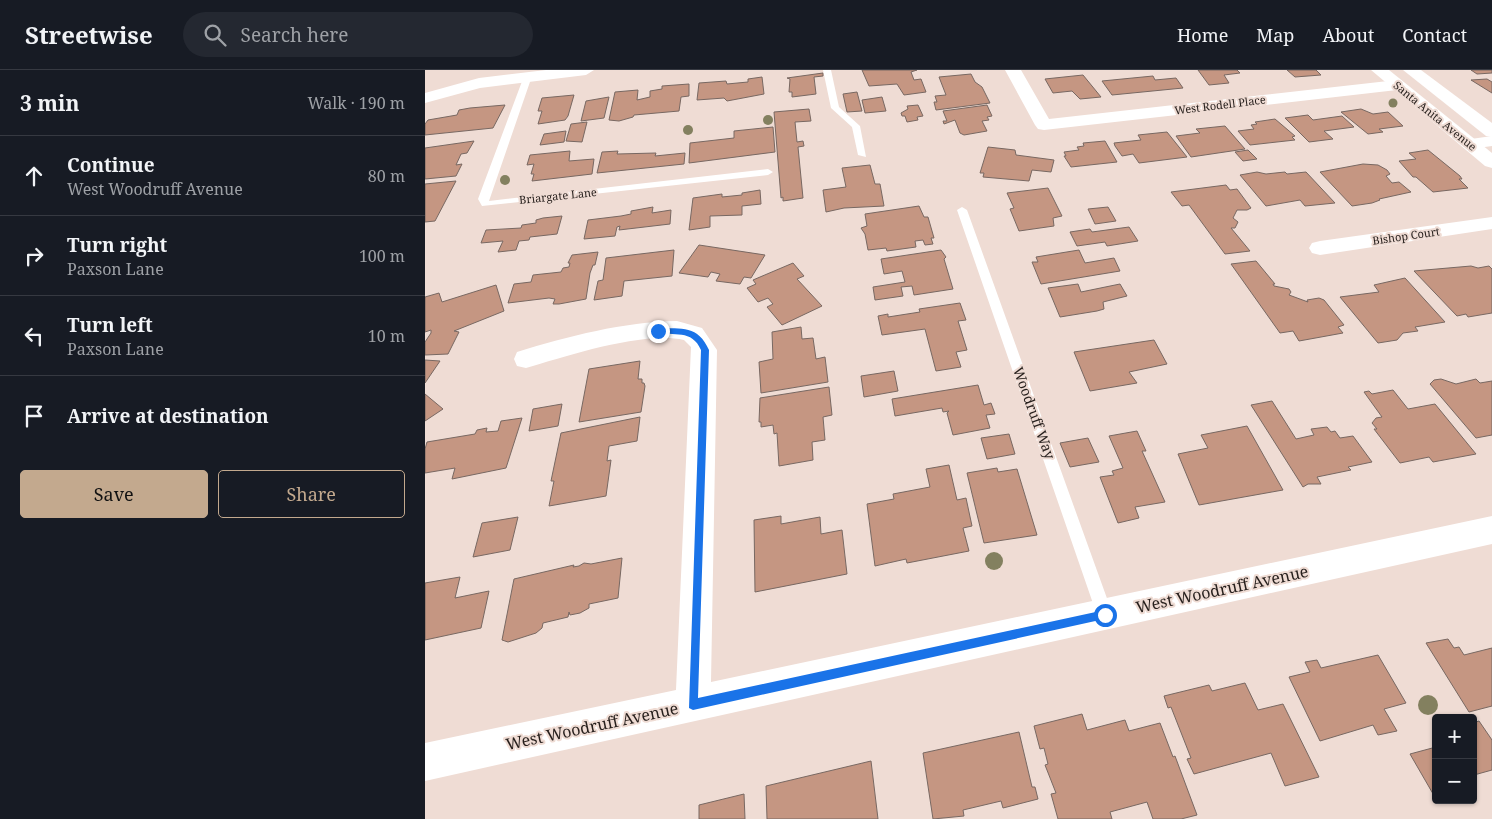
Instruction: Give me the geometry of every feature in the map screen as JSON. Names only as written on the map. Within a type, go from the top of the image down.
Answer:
[{"type":"street","points":[[425,98],[479,83],[547,72],[586,70]]},
{"type":"street","name":"West Rodell Place","points":[[1013,70],[1044,125],[1397,84]]},
{"type":"street","name":"Santa Anita Avenue","points":[[1379,70],[1492,162]]},
{"type":"street","name":"Santa Anita Avenue","points":[[1411,70],[1492,132]]},
{"type":"street","points":[[1470,144],[1492,141]]},
{"type":"street","name":"Bishop Court","points":[[1320,248],[1492,223]]},
{"type":"street","points":[[526,359],[589,341],[658,331],[690,332],[700,339],[705,350],[693,704]]},
{"type":"street","name":"West Woodruff Avenue","points":[[425,762],[1492,530]]},
{"type":"lane","points":[[827,70],[835,108],[857,126],[863,155]]},
{"type":"lane","name":"Briargate Lane","points":[[528,76],[483,199],[485,204],[768,172]]},
{"type":"lane","name":"Woodruff Way","points":[[961,210],[1105,615]]},
{"type":"building","points":[[862,70],[917,70],[911,72],[914,80],[921,79],[926,92],[904,95],[897,84],[869,86]]},
{"type":"building","points":[[1198,70],[1237,70],[1240,73],[1224,75],[1229,83],[1209,85]]},
{"type":"building","points":[[1287,70],[1316,70],[1321,75],[1295,77]]},
{"type":"building","points":[[1471,70],[1492,70],[1492,73],[1477,74]]},
{"type":"building","points":[[823,73],[823,76],[814,77],[816,94],[792,97],[792,92],[789,92],[790,79],[787,78]]},
{"type":"building","points":[[971,74],[975,82],[982,87],[990,103],[936,110],[934,102],[937,102],[935,96],[946,95],[939,77]]},
{"type":"building","points":[[1083,75],[1101,97],[1080,99],[1072,91],[1053,93],[1045,79]]},
{"type":"building","points":[[1153,76],[1155,80],[1176,78],[1183,88],[1112,95],[1102,81]]},
{"type":"building","points":[[762,77],[764,94],[727,101],[724,98],[697,100],[699,83],[726,81],[727,84],[748,82],[748,79]]},
{"type":"building","points":[[1487,79],[1492,82],[1492,93],[1471,80]]},
{"type":"building","points":[[689,84],[689,96],[681,97],[679,111],[634,115],[619,121],[609,120],[615,92],[638,90],[637,100],[650,97],[650,91],[662,89],[662,86]]},
{"type":"building","points":[[857,92],[862,111],[847,112],[843,94]]},
{"type":"building","points":[[574,95],[565,120],[538,124],[542,111],[538,111],[542,98]]},
{"type":"building","points":[[609,97],[604,118],[581,121],[586,101]]},
{"type":"building","points":[[882,97],[886,111],[865,113],[862,100]]},
{"type":"building","points":[[505,105],[493,128],[425,135],[425,124],[428,120],[457,115],[459,110]]},
{"type":"building","points":[[918,105],[923,116],[917,117],[918,120],[907,122],[905,116],[902,116],[901,113],[908,109],[907,106]]},
{"type":"building","points":[[987,105],[992,116],[987,117],[989,120],[982,121],[987,131],[964,135],[960,133],[955,120],[944,124],[943,121],[947,121],[943,111]]},
{"type":"building","points":[[809,109],[811,121],[795,122],[797,142],[803,141],[804,146],[798,147],[803,198],[783,201],[783,197],[781,198],[774,112]]},
{"type":"building","points":[[1361,109],[1373,114],[1388,112],[1403,126],[1379,129],[1383,132],[1368,134],[1341,112]]},
{"type":"building","points":[[1308,115],[1313,120],[1342,116],[1354,127],[1324,131],[1333,139],[1309,142],[1285,118]]},
{"type":"building","points":[[1275,119],[1295,136],[1292,137],[1295,140],[1250,145],[1238,131],[1254,129],[1251,125],[1257,124],[1255,122]]},
{"type":"building","points":[[587,122],[582,142],[566,141],[571,124]]},
{"type":"building","points":[[1225,126],[1245,149],[1191,157],[1176,136],[1200,133],[1196,129]]},
{"type":"building","points":[[773,127],[775,152],[689,163],[690,143],[734,138],[734,131]]},
{"type":"building","points":[[566,131],[564,142],[540,145],[544,134]]},
{"type":"building","points":[[1167,132],[1187,157],[1139,163],[1133,154],[1122,156],[1114,143],[1141,140],[1138,135]]},
{"type":"building","points":[[474,141],[467,153],[461,154],[456,165],[462,164],[456,176],[425,179],[425,148]]},
{"type":"building","points":[[1105,141],[1117,162],[1071,167],[1064,156],[1066,156],[1064,152],[1079,150],[1077,147],[1084,146],[1083,143]]},
{"type":"building","points":[[988,147],[1015,150],[1016,155],[1054,160],[1051,172],[1032,170],[1029,181],[983,177],[984,173],[980,173]]},
{"type":"building","points":[[1248,150],[1257,159],[1243,161],[1235,152]]},
{"type":"building","points":[[1428,150],[1460,176],[1462,179],[1459,179],[1468,188],[1433,192],[1416,177],[1413,177],[1399,161],[1416,159],[1409,153]]},
{"type":"building","points":[[570,151],[569,161],[594,159],[592,174],[532,181],[534,174],[531,174],[534,164],[527,165],[530,155]]},
{"type":"building","points":[[618,151],[617,154],[656,153],[655,156],[685,153],[684,164],[597,173],[602,152]]},
{"type":"building","points":[[1363,164],[1378,165],[1387,170],[1390,174],[1386,176],[1392,183],[1399,182],[1411,192],[1379,199],[1372,203],[1352,206],[1320,172]]},
{"type":"building","points":[[870,165],[875,184],[880,184],[884,206],[844,208],[826,212],[823,190],[846,187],[842,168]]},
{"type":"building","points":[[1257,172],[1266,174],[1285,172],[1287,174],[1306,172],[1335,203],[1305,206],[1300,200],[1266,206],[1240,175]]},
{"type":"building","points":[[456,181],[435,221],[425,222],[425,184]]},
{"type":"building","points":[[1226,185],[1230,190],[1237,189],[1251,208],[1237,210],[1233,218],[1238,222],[1235,228],[1231,228],[1250,251],[1225,254],[1189,205],[1182,206],[1171,192]]},
{"type":"building","points":[[1048,188],[1062,216],[1053,218],[1054,226],[1019,231],[1010,209],[1014,208],[1007,193]]},
{"type":"building","points":[[760,190],[761,204],[742,206],[742,215],[710,216],[710,227],[689,230],[693,198],[722,194],[722,197],[742,195],[742,193]]},
{"type":"building","points":[[919,206],[924,217],[928,217],[934,238],[931,238],[933,244],[925,245],[923,240],[915,241],[916,247],[887,251],[886,248],[868,250],[865,234],[861,228],[867,226],[865,214]]},
{"type":"building","points":[[653,207],[652,213],[671,210],[670,224],[619,230],[620,226],[617,227],[615,236],[584,239],[588,220],[631,214],[631,211]]},
{"type":"building","points":[[1108,207],[1116,221],[1095,224],[1088,209]]},
{"type":"building","points":[[562,216],[557,234],[530,237],[529,240],[519,241],[516,250],[498,252],[503,241],[481,243],[486,230],[521,228],[522,225],[536,223],[536,220]]},
{"type":"building","points":[[1129,227],[1138,241],[1107,246],[1105,242],[1077,246],[1070,232],[1090,229],[1092,232]]},
{"type":"building","points":[[699,245],[765,255],[751,278],[744,277],[740,284],[716,281],[720,274],[711,272],[708,277],[679,273]]},
{"type":"building","points":[[674,250],[672,276],[624,281],[622,296],[594,300],[598,281],[603,280],[606,258]]},
{"type":"building","points":[[941,250],[946,257],[944,259],[953,289],[914,295],[912,286],[901,287],[903,296],[875,300],[873,287],[905,282],[902,271],[884,274],[881,259]]},
{"type":"building","points":[[1079,250],[1085,263],[1114,258],[1120,271],[1041,284],[1032,262],[1038,262],[1036,257]]},
{"type":"building","points":[[598,252],[595,265],[593,265],[590,273],[586,299],[559,304],[553,304],[555,299],[549,298],[508,303],[514,284],[531,282],[533,275],[561,272],[563,268],[569,267],[570,263],[568,263],[572,255]]},
{"type":"building","points":[[1256,261],[1275,284],[1273,284],[1274,286],[1289,289],[1291,292],[1289,295],[1308,302],[1307,300],[1319,298],[1324,300],[1344,325],[1338,327],[1343,333],[1299,341],[1293,331],[1280,333],[1231,264]]},
{"type":"building","points":[[793,263],[804,276],[797,279],[822,306],[782,325],[767,307],[773,304],[768,298],[758,302],[747,288],[756,284],[753,280]]},
{"type":"building","points":[[1471,266],[1478,268],[1489,266],[1492,269],[1492,313],[1468,317],[1466,314],[1457,316],[1414,271]]},
{"type":"building","points":[[1405,278],[1445,322],[1415,327],[1418,331],[1403,333],[1397,340],[1378,343],[1340,297],[1379,292],[1374,285]]},
{"type":"building","points":[[1078,284],[1081,292],[1120,284],[1127,296],[1103,302],[1104,309],[1060,317],[1048,288]]},
{"type":"building","points":[[496,285],[504,311],[454,331],[459,332],[448,354],[425,355],[425,342],[431,330],[425,332],[425,297],[439,293],[442,302]]},
{"type":"building","points":[[960,303],[966,320],[958,321],[967,350],[956,352],[961,367],[936,371],[925,329],[882,335],[878,316],[888,314],[888,317],[920,312],[919,309]]},
{"type":"building","points":[[801,327],[802,339],[813,338],[816,359],[825,357],[828,382],[761,393],[759,362],[773,359],[772,332]]},
{"type":"building","points":[[1154,340],[1167,364],[1129,372],[1137,383],[1090,391],[1074,352]]},
{"type":"building","points":[[425,360],[440,361],[425,383]]},
{"type":"building","points":[[640,361],[638,379],[642,379],[642,383],[645,386],[641,412],[579,422],[589,369]]},
{"type":"building","points":[[894,371],[898,391],[864,397],[861,376]]},
{"type":"building","points":[[1441,379],[1456,384],[1476,379],[1480,383],[1492,381],[1492,435],[1476,438],[1430,384],[1434,380]]},
{"type":"building","points":[[978,385],[984,405],[991,403],[995,414],[986,415],[990,428],[953,435],[947,413],[949,411],[943,412],[942,408],[895,416],[892,399]]},
{"type":"building","points":[[829,387],[832,415],[823,417],[825,440],[812,442],[813,460],[779,466],[777,433],[774,434],[773,425],[761,427],[761,422],[759,422],[760,398]]},
{"type":"building","points":[[1393,390],[1408,409],[1435,404],[1476,454],[1433,462],[1429,457],[1400,463],[1374,429],[1377,429],[1372,423],[1376,418],[1382,417],[1364,392],[1369,391],[1372,394]]},
{"type":"building","points":[[425,394],[443,409],[425,421]]},
{"type":"building","points":[[1272,401],[1296,439],[1314,435],[1311,429],[1327,427],[1331,432],[1335,431],[1340,438],[1353,436],[1372,462],[1348,467],[1351,470],[1317,477],[1321,484],[1308,484],[1303,487],[1251,405]]},
{"type":"building","points":[[562,404],[558,426],[529,431],[533,409]]},
{"type":"building","points":[[640,417],[637,441],[609,446],[607,461],[611,460],[606,496],[549,506],[554,481],[551,481],[561,433]]},
{"type":"building","points":[[522,418],[506,468],[452,479],[455,468],[425,473],[425,449],[427,442],[475,434],[477,430],[487,428],[486,432],[498,431],[501,421]]},
{"type":"building","points":[[1247,426],[1283,490],[1199,505],[1178,454],[1208,448],[1201,435]]},
{"type":"building","points":[[1137,431],[1146,451],[1142,451],[1165,502],[1135,507],[1139,518],[1118,523],[1100,477],[1114,475],[1112,471],[1123,468],[1109,436]]},
{"type":"building","points":[[1009,434],[1015,454],[987,459],[981,438]]},
{"type":"building","points":[[1088,438],[1099,462],[1070,467],[1060,443]]},
{"type":"building","points":[[949,465],[957,500],[966,498],[972,526],[963,528],[969,551],[907,563],[906,559],[875,566],[867,504],[894,499],[893,494],[930,487],[926,469]]},
{"type":"building","points":[[997,468],[998,472],[1017,469],[1037,535],[984,543],[967,473]]},
{"type":"building","points":[[781,516],[781,524],[820,517],[821,534],[842,530],[847,574],[755,592],[754,520]]},
{"type":"building","points":[[518,517],[510,550],[473,557],[482,523]]},
{"type":"building","points":[[622,558],[618,598],[589,604],[589,608],[580,613],[570,615],[569,612],[568,617],[543,623],[542,628],[536,633],[508,642],[502,640],[514,579],[574,565],[573,567],[579,566],[584,563],[591,564]]},
{"type":"building","points":[[460,577],[455,598],[489,591],[481,628],[425,640],[425,583]]},
{"type":"building","points":[[1448,639],[1454,648],[1459,647],[1464,655],[1492,648],[1492,706],[1469,712],[1426,643]]},
{"type":"building","points":[[1378,655],[1406,703],[1384,709],[1397,731],[1378,735],[1373,725],[1320,741],[1289,677],[1310,672],[1305,662],[1317,660],[1321,668]]},
{"type":"building","points":[[1245,683],[1258,710],[1283,704],[1319,777],[1285,786],[1271,753],[1194,774],[1187,759],[1191,758],[1171,707],[1168,708],[1164,696],[1209,685],[1212,691]]},
{"type":"building","points":[[1082,714],[1087,730],[1125,720],[1129,731],[1160,723],[1173,757],[1175,756],[1197,815],[1181,819],[1153,819],[1147,802],[1110,812],[1112,819],[1058,819],[1051,794],[1056,793],[1045,765],[1048,764],[1044,748],[1040,749],[1034,726]]},
{"type":"building","points":[[1479,721],[1492,740],[1492,770],[1477,774],[1477,759],[1477,722]]},
{"type":"building","points":[[1019,732],[1032,787],[1035,787],[1038,799],[1003,808],[1001,801],[963,810],[964,816],[933,819],[923,753]]},
{"type":"building","points":[[1432,748],[1432,792],[1410,754]]},
{"type":"building","points":[[871,761],[878,819],[767,819],[766,786]]},
{"type":"building","points":[[744,794],[745,819],[699,819],[699,805]]},
{"type":"route","points":[[658,331],[677,330],[690,332],[700,339],[705,350],[693,704],[1105,615]]}]
